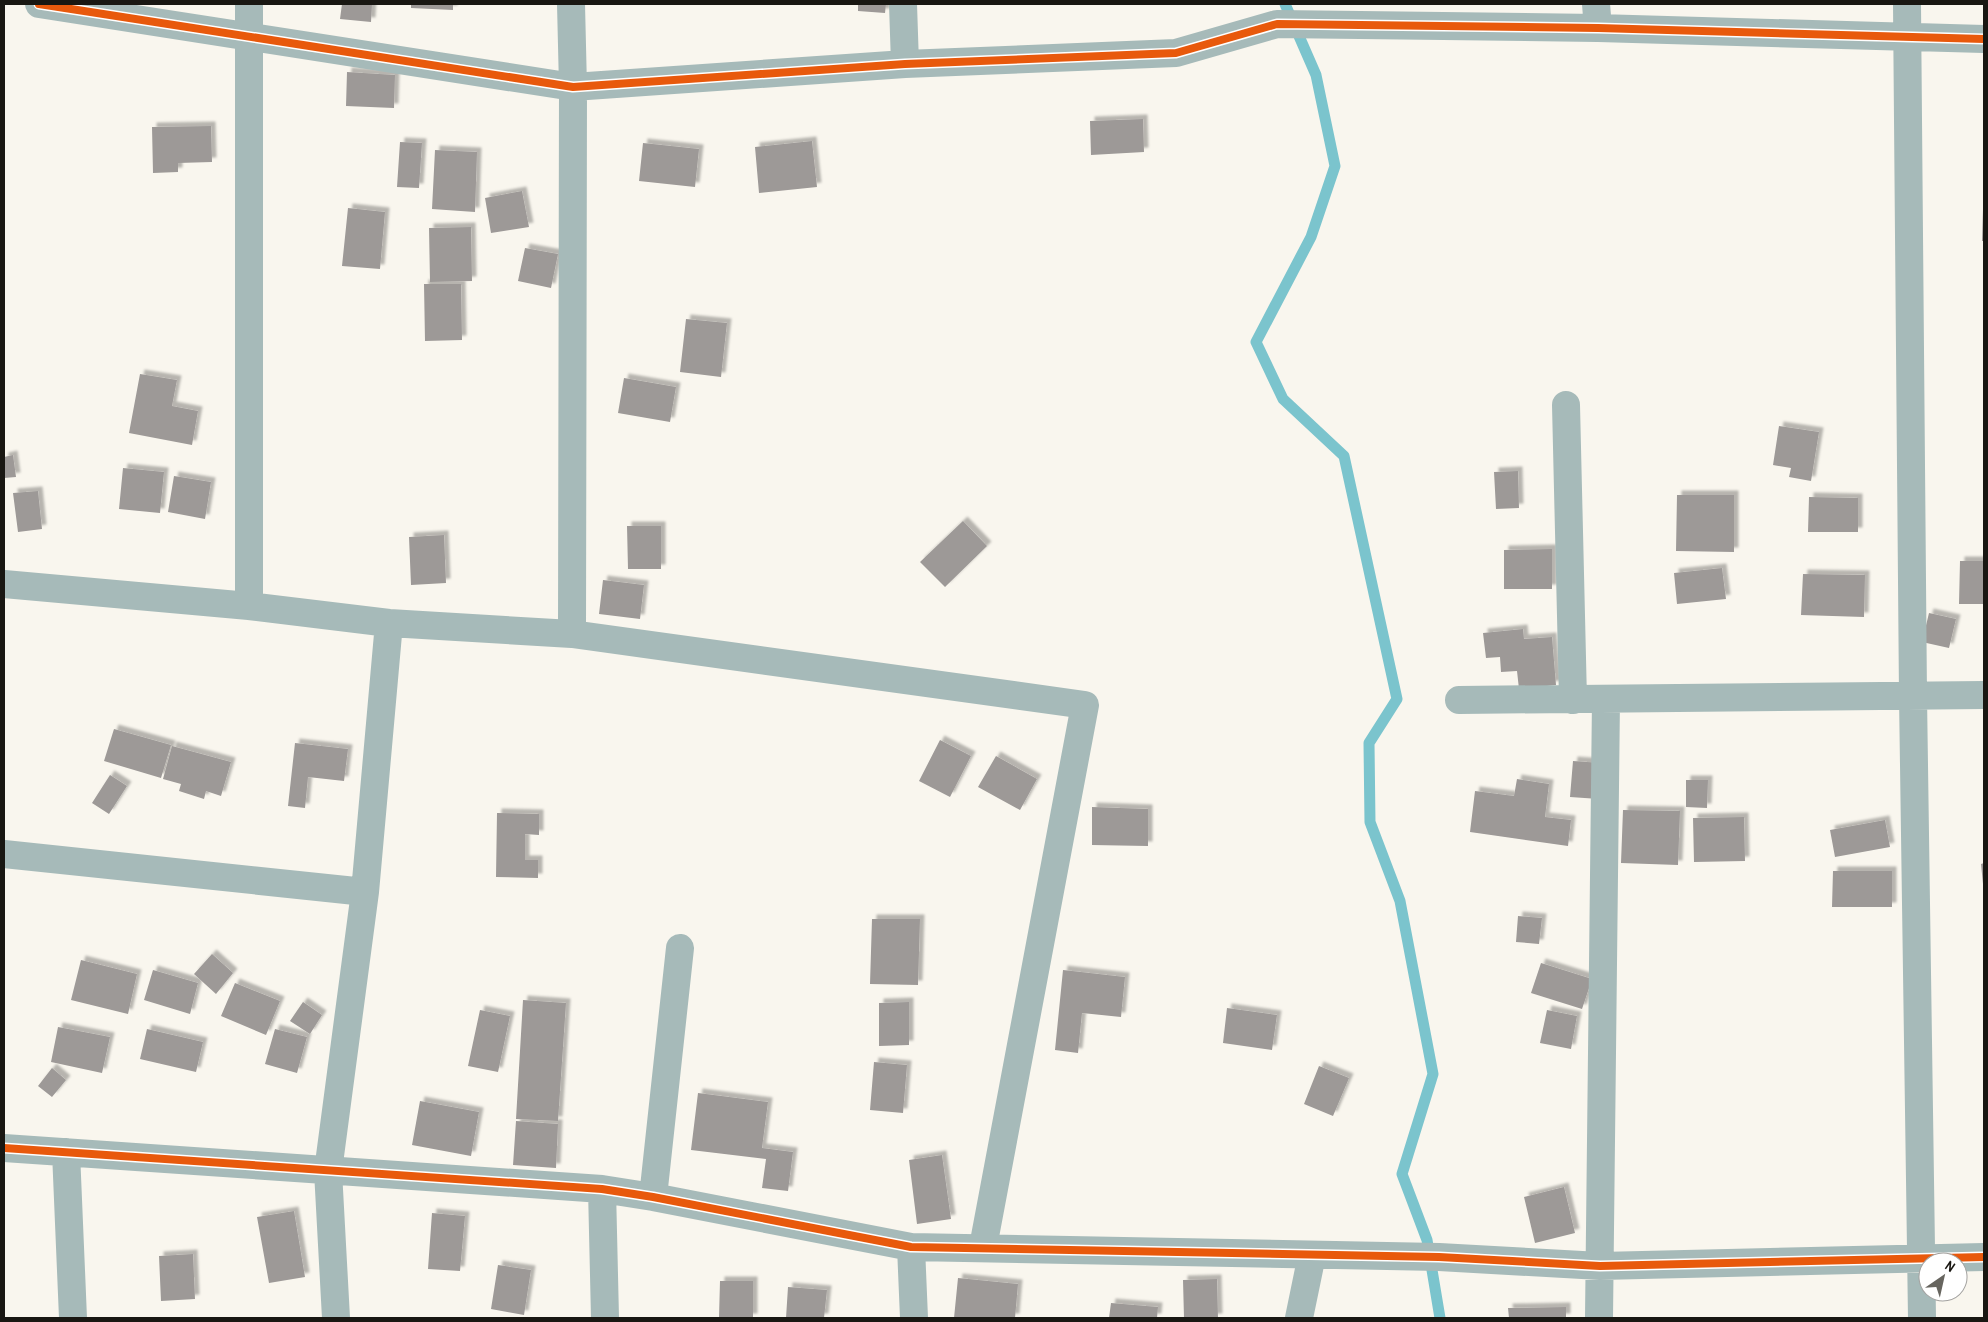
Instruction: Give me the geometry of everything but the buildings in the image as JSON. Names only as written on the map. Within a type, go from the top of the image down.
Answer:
[{"type":"street","points":[[39,4],[573,86],[905,64],[1176,53],[1277,24],[1597,16],[1984,38]]},
{"type":"street","points":[[248,606],[249,4]]},
{"type":"street","points":[[572,4],[572,634]]},
{"type":"street","points":[[903,4],[905,64]]},
{"type":"street","points":[[1908,4],[1913,696],[1920,1252]]},
{"type":"street","points":[[1566,405],[1573,700]]},
{"type":"street","points":[[4,584],[248,606],[389,623],[572,634],[1085,705],[983,1247]]},
{"type":"street","points":[[336,1318],[328,1172],[365,892],[389,623]]},
{"type":"street","points":[[1459,700],[1984,695]]},
{"type":"street","points":[[1599,1318],[1606,699]]},
{"type":"street","points":[[4,854],[365,892]]},
{"type":"street","points":[[653,1197],[680,948]]},
{"type":"street","points":[[4,1148],[328,1172],[602,1189],[653,1197],[911,1247],[1312,1254],[1403,1258],[1439,1257],[1600,1266],[1918,1257]]},
{"type":"street","points":[[66,1152],[73,1318]]},
{"type":"street","points":[[602,1189],[605,1318]]},
{"type":"street","points":[[911,1247],[914,1318]]},
{"type":"street","points":[[1299,1318],[1312,1254]]},
{"type":"street","points":[[1968,1257],[1984,1257]]},
{"type":"street","points":[[1921,1302],[1922,1318]]},
{"type":"waterway","points":[[1285,4],[1316,75],[1335,166],[1311,237],[1256,342],[1283,399],[1344,456],[1397,699],[1369,743],[1370,822],[1400,901],[1433,1074],[1402,1174],[1427,1240],[1440,1318]]},
{"type":"cycle path","points":[[39,4],[573,87],[905,64],[1176,53],[1277,24],[1598,28],[1984,39]]},
{"type":"cycle path","points":[[4,1148],[602,1189],[653,1197],[911,1247],[1439,1257],[1600,1266],[1984,1257]]}]
